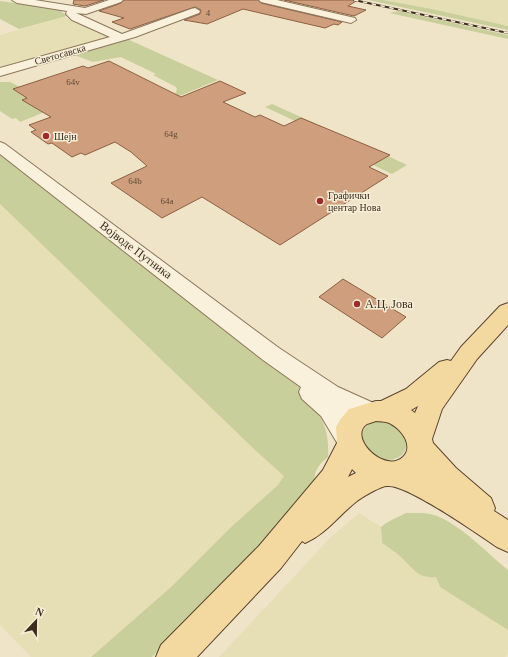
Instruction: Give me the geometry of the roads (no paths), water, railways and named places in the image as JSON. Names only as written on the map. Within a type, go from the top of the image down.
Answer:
[{"type":"main road","points":[[173,657],[270,557],[333,479],[349,442],[349,431],[354,421],[358,417],[415,396],[469,353],[508,311]]},
{"type":"main road","points":[[270,557],[348,491],[388,473],[409,468],[415,462],[420,444],[422,427],[431,404],[452,379],[469,353]]},
{"type":"main road","points":[[376,411],[392,413],[406,420],[416,432],[420,444],[446,477],[508,530]]},
{"type":"main road","points":[[349,442],[356,457],[366,466],[439,493],[508,537]]},
{"type":"street","points":[[26,1],[52,5],[69,4],[86,11],[118,0]]},
{"type":"street","points":[[264,0],[351,20]]},
{"type":"street","points":[[69,4],[71,14],[76,18],[121,38]]},
{"type":"street","name":"Светосавска","points":[[0,72],[66,52],[121,38],[195,11]]},
{"type":"street","name":"Војводе Путника","points":[[0,147],[271,354],[329,394],[355,408],[376,411]]},
{"type":"street","name":"Војводе Путника","points":[[271,354],[327,406],[349,442]]},
{"type":"railway","points":[[354,0],[508,33]]},
{"type":"place","name":"Шејн","points":[[46,136]]},
{"type":"place","name":"Графички центар Нова","points":[[320,201]]},
{"type":"place","name":"А.Ц. Јова","points":[[357,304]]}]
